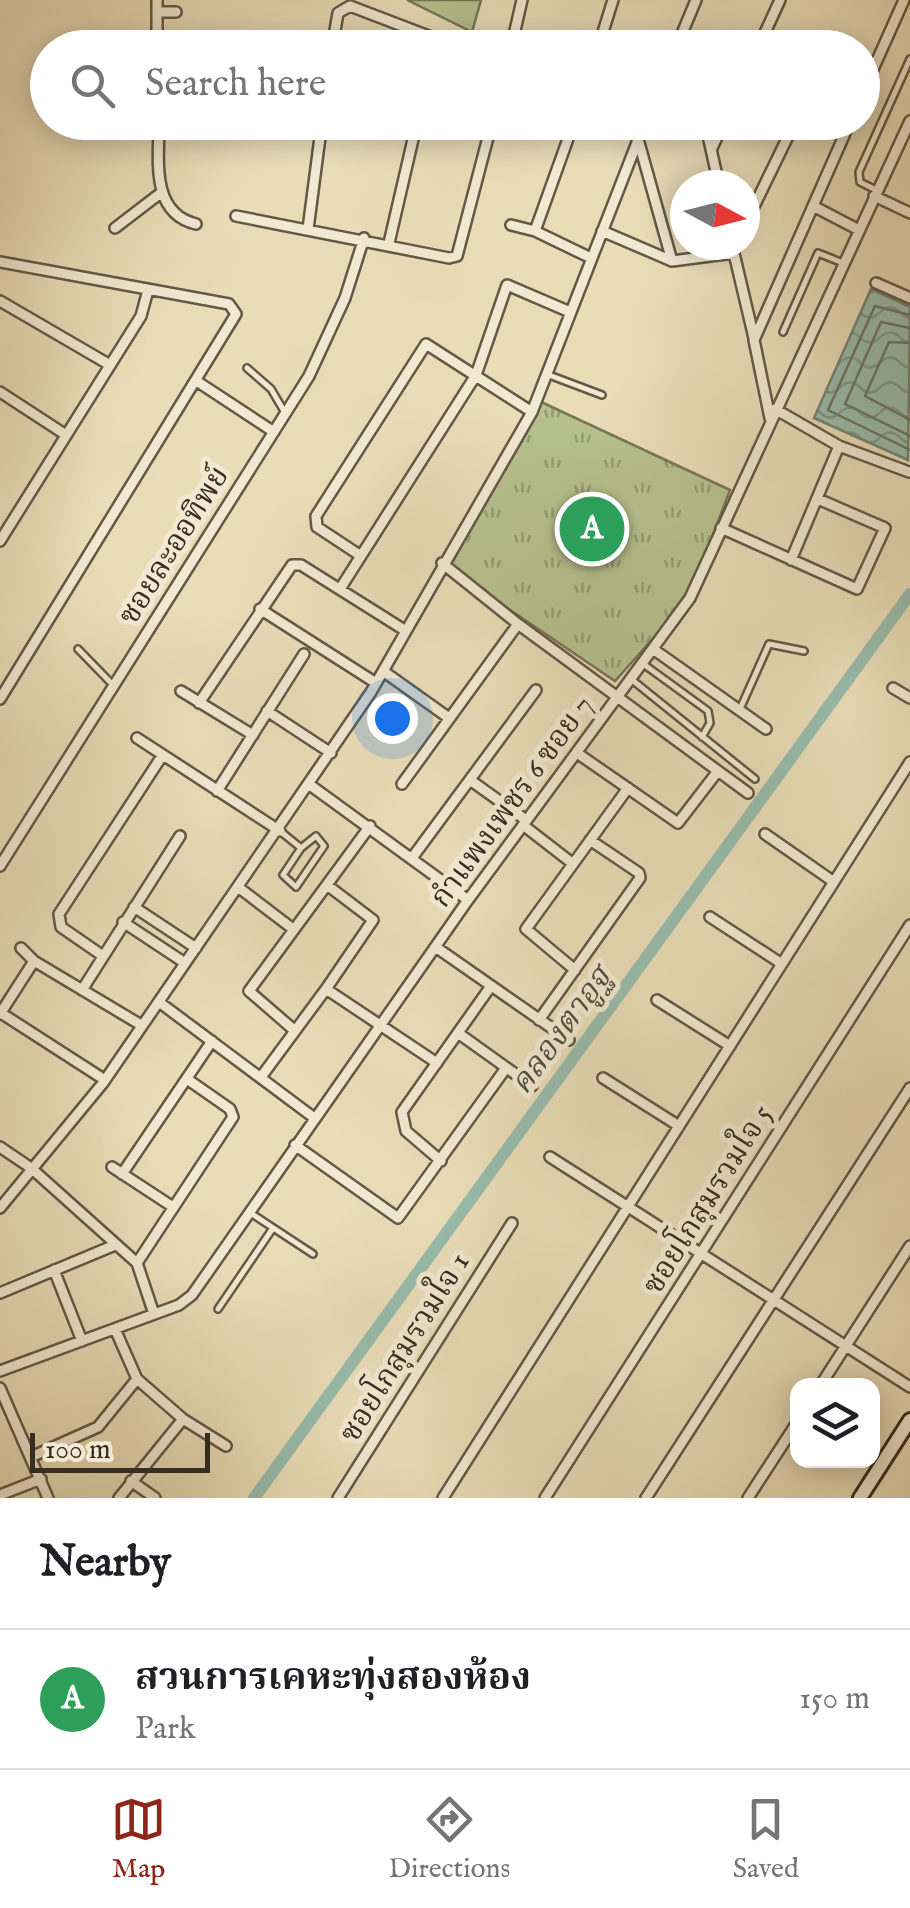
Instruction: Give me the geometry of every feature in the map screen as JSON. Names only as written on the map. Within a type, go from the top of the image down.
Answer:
[{"type":"street","points":[[157,0],[157,30]]},
{"type":"street","points":[[514,30],[522,0]]},
{"type":"street","points":[[604,30],[613,0]]},
{"type":"street","points":[[684,29],[696,0]]},
{"type":"street","points":[[766,30],[780,0]]},
{"type":"street","points":[[880,55],[904,4],[887,0]]},
{"type":"street","points":[[334,30],[336,19],[346,6],[402,30]]},
{"type":"street","points":[[157,12],[176,12]]},
{"type":"street","name":"กำแพงเพชร 6 ซอย 7","points":[[0,1372],[154,1314],[192,1295],[247,1211],[468,900],[690,598],[910,121]]},
{"type":"street","points":[[159,140],[162,192],[177,217],[196,224]]},
{"type":"street","points":[[308,229],[320,140]]},
{"type":"street","points":[[389,243],[413,140]]},
{"type":"street","points":[[236,216],[364,238],[449,258],[457,256],[487,140]]},
{"type":"street","points":[[535,232],[568,140]]},
{"type":"street","points":[[0,1208],[105,1080],[280,831],[376,683],[532,412],[638,140]]},
{"type":"street","points":[[638,140],[672,262]]},
{"type":"street","points":[[709,140],[716,170]]},
{"type":"street","points":[[711,150],[716,140]]},
{"type":"street","points":[[760,194],[786,140]]},
{"type":"street","points":[[754,340],[842,140]]},
{"type":"street","points":[[115,228],[162,192]]},
{"type":"street","points":[[876,193],[910,213]]},
{"type":"street","points":[[814,206],[858,230]]},
{"type":"street","points":[[511,225],[591,258]]},
{"type":"street","points":[[602,231],[672,262],[681,260]]},
{"type":"street","name":"ซอยละออทิพย์","points":[[0,866],[274,432],[328,338],[364,238]]},
{"type":"street","points":[[737,260],[773,414],[839,446],[909,472]]},
{"type":"street","points":[[0,262],[235,308],[235,321],[0,699]]},
{"type":"street","points":[[876,283],[907,297],[910,283]]},
{"type":"street","points":[[340,589],[476,374],[507,285],[570,312]]},
{"type":"street","points":[[0,540],[140,316],[148,290]]},
{"type":"street","points":[[0,302],[110,366]]},
{"type":"street","points":[[360,556],[315,523],[348,462],[426,344],[532,412]]},
{"type":"street","points":[[198,382],[274,432]]},
{"type":"street","points":[[0,392],[66,435]]},
{"type":"street","points":[[791,560],[839,446]]},
{"type":"street","points":[[721,528],[860,588],[885,528],[818,499]]},
{"type":"street","points":[[442,563],[518,624],[748,792]]},
{"type":"street","points":[[199,702],[280,578],[296,564],[406,631]]},
{"type":"street","points":[[260,609],[376,683]]},
{"type":"street","points":[[402,784],[518,624]]},
{"type":"street","points":[[653,649],[766,729]]},
{"type":"street","points":[[217,791],[304,654]]},
{"type":"street","points":[[383,671],[450,718]]},
{"type":"street","points":[[893,688],[910,698]]},
{"type":"street","points":[[412,858],[536,690]]},
{"type":"street","points":[[181,691],[252,734]]},
{"type":"street","points":[[268,710],[331,752]]},
{"type":"street","points":[[137,738],[280,831]]},
{"type":"street","points":[[577,753],[678,823],[718,770]]},
{"type":"street","points":[[103,956],[61,927],[60,914],[162,756]]},
{"type":"street","points":[[443,1498],[910,762]]},
{"type":"street","points":[[470,780],[572,863]]},
{"type":"street","points":[[310,785],[468,900]]},
{"type":"street","points":[[575,970],[526,929],[628,788]]},
{"type":"street","points":[[294,1030],[249,994],[370,826]]},
{"type":"street","points":[[764,834],[834,882]]},
{"type":"street","points":[[82,990],[180,836]]},
{"type":"street","points":[[539,1020],[641,875],[590,840]]},
{"type":"street","points":[[261,1077],[373,920],[327,885]]},
{"type":"street","points":[[238,887],[293,929]]},
{"type":"street","points":[[134,907],[196,948]]},
{"type":"street","points":[[710,917],[782,964]]},
{"type":"street","points":[[123,922],[185,963]]},
{"type":"street","name":"ซอยโกสุมรวมใจ 5","points":[[546,1498],[910,925]]},
{"type":"street","points":[[21,948],[34,961],[141,1025]]},
{"type":"street","points":[[437,948],[569,1040]]},
{"type":"street","points":[[34,961],[0,1014],[105,1080]]},
{"type":"street","points":[[441,1161],[406,1131],[401,1122],[402,1112],[491,986]]},
{"type":"street","points":[[326,989],[436,1064]]},
{"type":"street","points":[[656,1000],[730,1046]]},
{"type":"street","points":[[158,1002],[313,1117]]},
{"type":"street","points":[[458,1032],[532,1086]]},
{"type":"street","points":[[122,1174],[212,1041]]},
{"type":"street","points":[[295,1144],[398,1218],[506,1068]]},
{"type":"street","points":[[604,1078],[679,1126]]},
{"type":"street","points":[[136,1263],[233,1117],[230,1109],[186,1079]]},
{"type":"street","points":[[646,1498],[910,1088]]},
{"type":"street","points":[[0,1148],[31,1168],[136,1263],[154,1314]]},
{"type":"street","points":[[550,1157],[910,1387]]},
{"type":"street","points":[[112,1167],[172,1208]]},
{"type":"street","name":"ซอยโกสุมรวมใจ 1","points":[[338,1498],[512,1223]]},
{"type":"street","points":[[0,1293],[115,1245]]},
{"type":"street","points":[[825,1378],[910,1246]]},
{"type":"street","points":[[54,1270],[82,1341]]},
{"type":"street","points":[[115,1329],[137,1379],[183,1419],[226,1446]]},
{"type":"street","points":[[31,1457],[98,1427],[137,1379]]},
{"type":"street","points":[[0,1388],[48,1498]]},
{"type":"street","points":[[119,1498],[183,1419]]},
{"type":"street","points":[[860,1498],[910,1420]]},
{"type":"street","points":[[748,1498],[790,1433]]},
{"type":"street","points":[[0,1496],[41,1480]]},
{"type":"street","points":[[131,1482],[156,1498]]},
{"type":"lane","points":[[880,125],[910,59]]},
{"type":"lane","points":[[873,140],[859,172],[860,182],[876,193]]},
{"type":"lane","points":[[783,332],[818,253],[843,264]]},
{"type":"lane","points":[[248,368],[271,389],[285,413]]},
{"type":"lane","points":[[546,374],[602,396]]},
{"type":"lane","points":[[740,710],[769,644],[804,651]]},
{"type":"lane","points":[[78,649],[114,686]]},
{"type":"lane","points":[[642,664],[708,711],[710,724],[702,737]]},
{"type":"lane","points":[[631,679],[755,779]]},
{"type":"lane","points":[[280,831],[301,848]]},
{"type":"lane","points":[[316,836],[324,846],[296,887],[283,875],[301,848],[316,836]]},
{"type":"lane","points":[[247,1211],[313,1254]]},
{"type":"lane","points":[[218,1309],[273,1228]]},
{"type":"green space","points":[[407,0],[481,0],[473,30]]},
{"type":"green space","points":[[539,401],[730,490],[689,598],[615,681],[448,568]]},
{"type":"water","points":[[871,289],[910,307],[908,460],[814,418]]},
{"type":"waterway","name":"คลองตาอูฐ","points":[[254,1498],[910,594]]},
{"type":"place","name":"สวนการเคหะทุ่งสองห้อง","points":[[592,529]]}]
